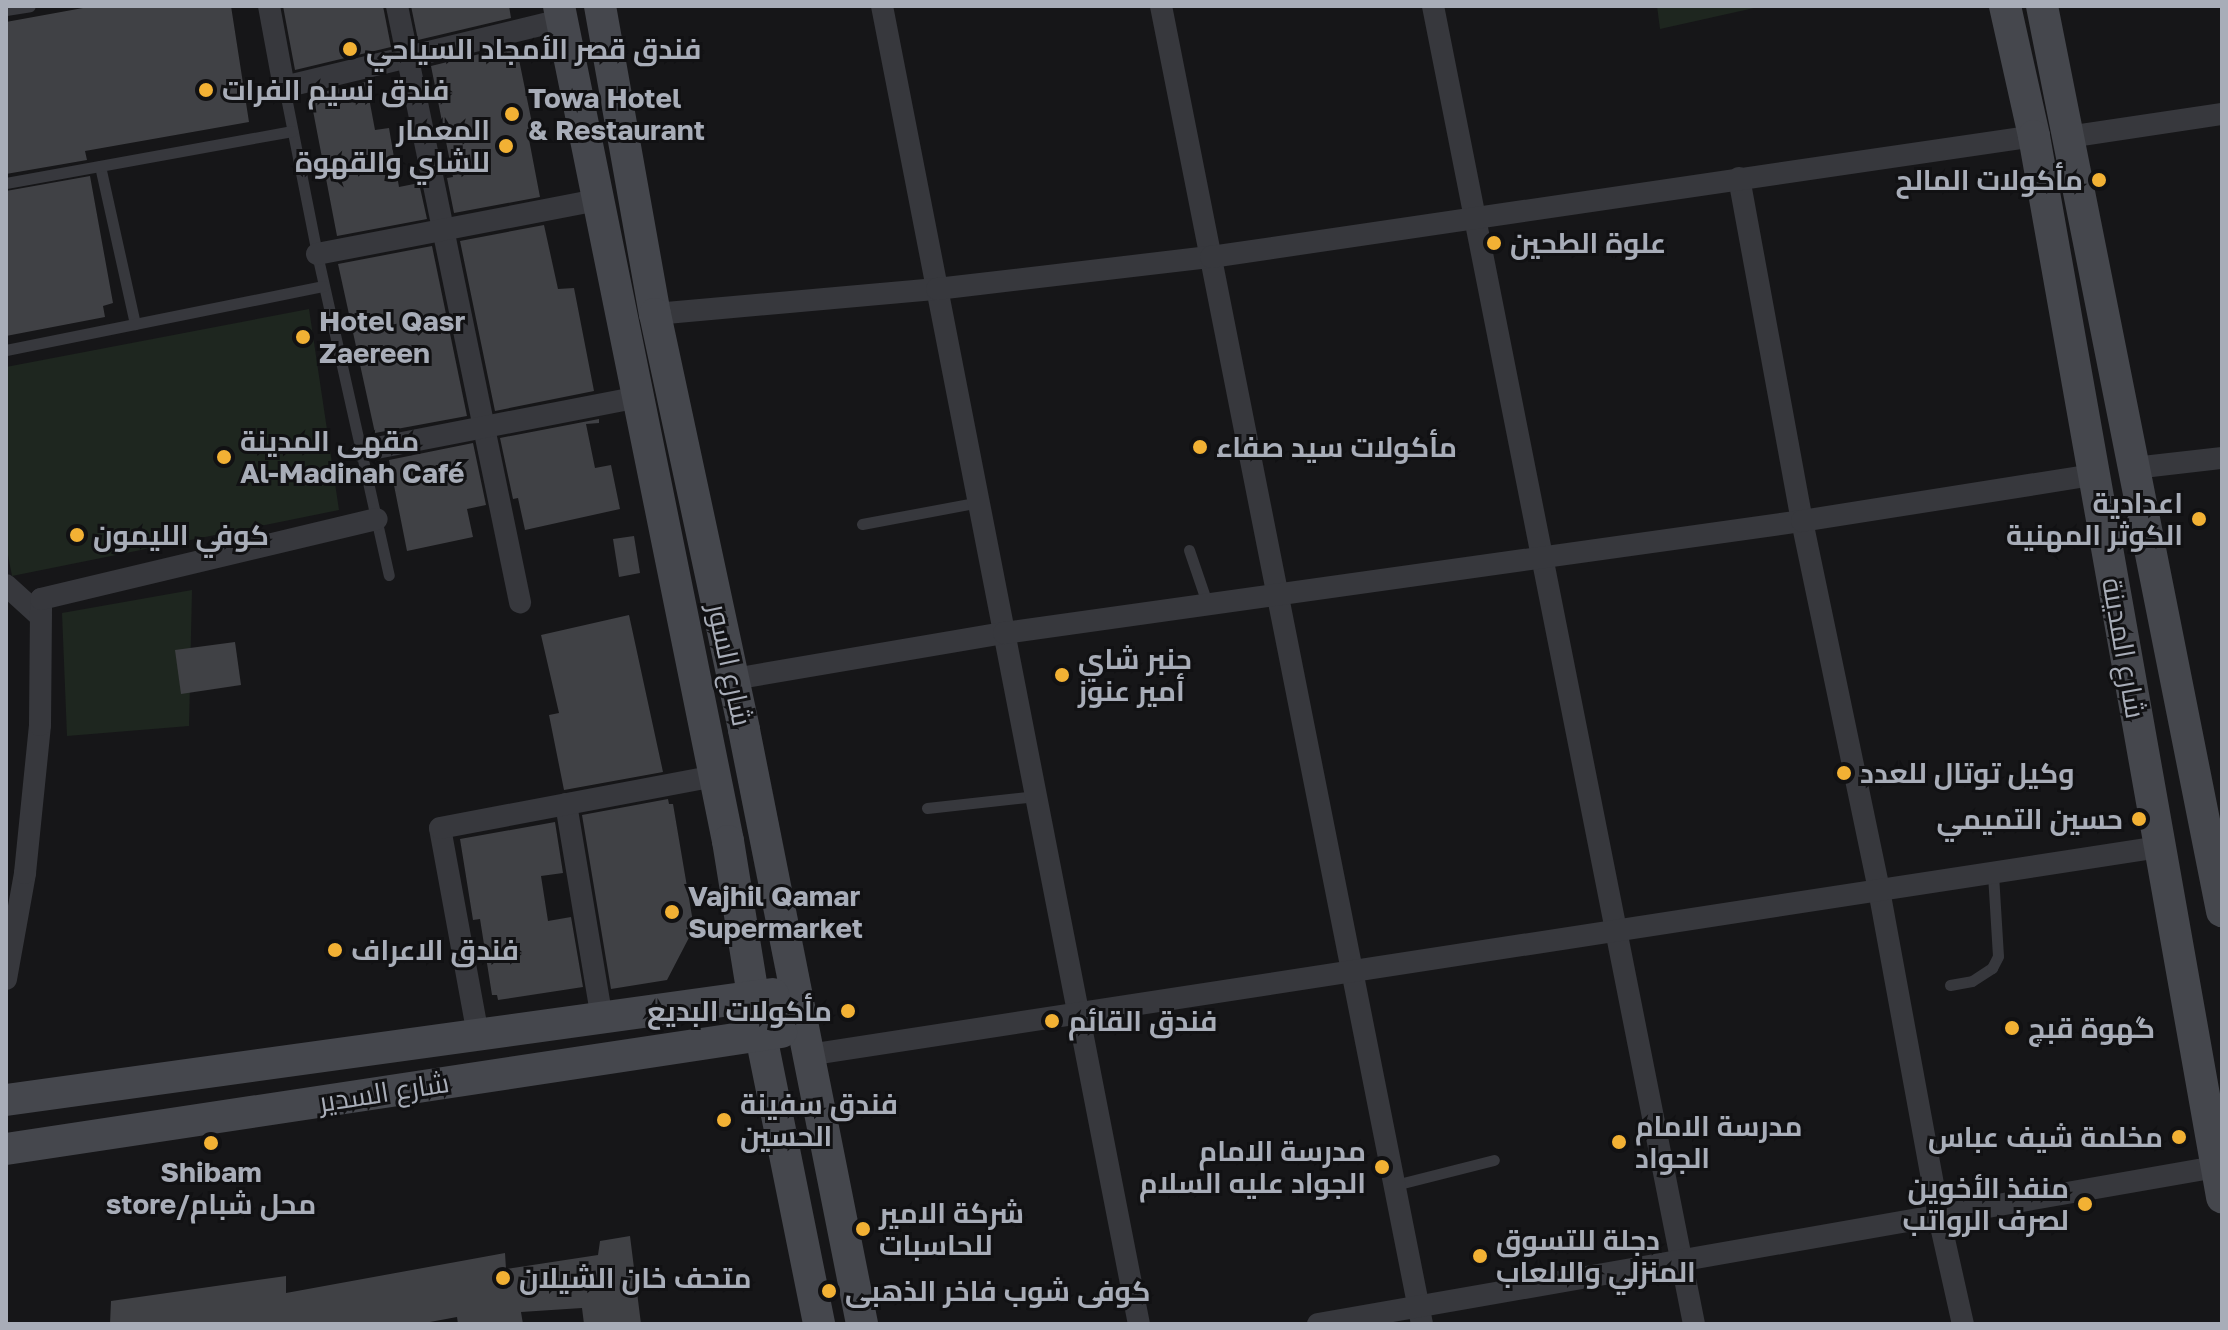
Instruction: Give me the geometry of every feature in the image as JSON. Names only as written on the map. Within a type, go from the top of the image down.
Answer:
[{"type":"main road","name":"شارع السور","points":[[601,6],[655,314],[734,679],[862,1324]]},
{"type":"main road","name":"شارع المدينة","points":[[2005,6],[2034,136],[2219,1182]]},
{"type":"main road","name":"شارع المدينة","points":[[2042,6],[2134,468],[2214,831],[2222,911]]},
{"type":"main road","name":"شارع السور","points":[[560,13],[728,841],[753,996],[819,1324]]},
{"type":"main road","points":[[728,841],[764,832]]},
{"type":"main road","name":"شارع السدير","points":[[6,1100],[796,990]]},
{"type":"main road","name":"شارع السدير","points":[[6,1149],[761,1036],[806,1042]]},
{"type":"main road","points":[[279,1063],[286,1107]]},
{"type":"street","points":[[269,6],[284,87],[408,57],[560,13]]},
{"type":"street","points":[[397,6],[520,602]]},
{"type":"street","points":[[882,6],[1139,1324]]},
{"type":"street","points":[[1161,6],[1420,1315]]},
{"type":"street","points":[[1433,6],[1694,1324]]},
{"type":"street","points":[[2068,137],[2222,114]]},
{"type":"street","points":[[655,314],[937,289],[1211,257],[2034,136]]},
{"type":"street","points":[[1739,178],[1802,521],[1879,890],[1939,1217],[1963,1324]]},
{"type":"street","points":[[317,254],[598,200]]},
{"type":"street","points":[[361,451],[638,397]]},
{"type":"street","points":[[2134,468],[2222,458]]},
{"type":"street","points":[[734,679],[1004,633],[1802,521],[2092,475]]},
{"type":"street","points":[[6,979],[25,873],[40,725],[41,599],[377,519]]},
{"type":"street","points":[[6,585],[41,617]]},
{"type":"street","points":[[478,1035],[440,828],[715,776]]},
{"type":"street","points":[[566,804],[602,1018]]},
{"type":"street","points":[[806,1042],[1078,1012],[2160,847]]},
{"type":"street","points":[[1318,1324],[1420,1315],[1682,1261],[1939,1217],[2219,1182]]},
{"type":"lane","points":[[6,10],[30,6]]},
{"type":"lane","points":[[284,87],[317,254],[389,575]]},
{"type":"lane","points":[[6,183],[292,131]]},
{"type":"lane","points":[[100,166],[135,324]]},
{"type":"lane","points":[[6,350],[324,286]]},
{"type":"lane","points":[[862,524],[979,502]]},
{"type":"lane","points":[[1189,550],[1207,603]]},
{"type":"lane","points":[[927,808],[1036,796]]},
{"type":"lane","points":[[1950,985],[1972,981],[1992,968],[1998,956],[1993,874]]},
{"type":"lane","points":[[1395,1185],[1494,1160]]},
{"type":"shaded area","points":[[1657,6],[1763,6],[1660,29]]},
{"type":"shaded area","points":[[309,309],[339,510],[12,576],[6,545],[6,367]]},
{"type":"shaded area","points":[[192,590],[189,726],[67,736],[62,613]]},
{"type":"building","points":[[94,6],[231,6],[249,122],[85,151],[87,160],[6,174],[6,22]]},
{"type":"building","points":[[283,6],[383,6],[391,47],[295,70]]},
{"type":"building","points":[[411,6],[509,6],[511,18],[418,40]]},
{"type":"building","points":[[516,45],[533,128],[527,129],[540,197],[454,213],[447,178],[453,177],[431,66]]},
{"type":"building","points":[[366,82],[375,130],[389,128],[399,187],[419,183],[427,219],[337,236],[310,95]]},
{"type":"building","points":[[90,176],[113,303],[103,306],[105,317],[6,336],[6,191]]},
{"type":"building","points":[[544,225],[558,289],[574,288],[594,391],[495,411],[460,241]]},
{"type":"building","points":[[432,246],[467,416],[375,433],[338,264]]},
{"type":"building","points":[[599,419],[599,423],[586,424],[595,468],[611,465],[620,509],[525,530],[518,498],[513,499],[500,438]]},
{"type":"building","points":[[473,443],[486,505],[467,509],[473,537],[407,551],[389,460]]},
{"type":"building","points":[[634,536],[640,573],[619,577],[613,539]]},
{"type":"building","points":[[629,615],[663,772],[564,790],[549,715],[559,713],[541,635]]},
{"type":"building","points":[[235,642],[241,685],[181,694],[175,650]]},
{"type":"building","points":[[668,799],[669,804],[673,804],[694,928],[667,980],[611,989],[582,815]]},
{"type":"building","points":[[555,822],[563,873],[541,876],[548,921],[571,917],[583,987],[498,1000],[497,995],[492,995],[480,919],[473,920],[460,839]]},
{"type":"building","name":"متحف خان الشيلان","points":[[630,1236],[641,1324],[584,1324],[582,1308],[521,1312],[523,1324],[458,1324],[457,1317],[419,1324],[110,1324],[111,1301],[286,1276],[286,1293],[505,1253],[506,1269],[598,1255],[600,1241]]},
{"type":"place","name":"فندق قصر الأمجاد السياحي","points":[[350,49]]},
{"type":"place","name":"فندق نسيم الفرات","points":[[206,90]]},
{"type":"place","name":"Towa Hotel & Restaurant","points":[[512,114]]},
{"type":"place","name":"المعمار للشاي والقهوة","points":[[506,146]]},
{"type":"place","name":"مأكولات المالح","points":[[2099,180]]},
{"type":"place","name":"علوة الطحين","points":[[1494,243]]},
{"type":"place","name":"Hotel Qasr Zaereen","points":[[303,337]]},
{"type":"place","name":"مأكولات سيد صفاء","points":[[1200,447]]},
{"type":"place","name":"مقهى المدينة Al-Madinah Café","points":[[224,457]]},
{"type":"place","name":"اعدادية الكوثر المهنية","points":[[2199,519]]},
{"type":"place","name":"كوفي الليمون","points":[[77,535]]},
{"type":"place","name":"جنبر شاي أمير عنوز","points":[[1062,675]]},
{"type":"place","name":"وكيل توتال للعدد","points":[[1844,773]]},
{"type":"place","name":"حسين التميمي","points":[[2139,819]]},
{"type":"place","name":"Vajhil Qamar Supermarket","points":[[672,912]]},
{"type":"place","name":"فندق الاعراف","points":[[335,950]]},
{"type":"place","name":"مأكولات البديع","points":[[848,1011]]},
{"type":"place","name":"فندق القائم","points":[[1052,1021]]},
{"type":"place","name":"گهوة قبچ","points":[[2012,1028]]},
{"type":"place","name":"فندق سفينة الحسين","points":[[724,1120]]},
{"type":"place","name":"مخلمة شيف عباس","points":[[2179,1137]]},
{"type":"place","name":"مدرسة الامام الجواد","points":[[1619,1142]]},
{"type":"place","name":"Shibam store/محل شبام","points":[[211,1143]]},
{"type":"place","name":"مدرسة الامام الجواد عليه السلام","points":[[1382,1167]]},
{"type":"place","name":"منفذ الأخوين لصرف الرواتب","points":[[2085,1204]]},
{"type":"place","name":"شركة الامير للحاسبات","points":[[863,1229]]},
{"type":"place","name":"دجلة للتسوق المنزلي والالعاب","points":[[1480,1256]]},
{"type":"place","name":"متحف خان الشيلان","points":[[503,1278]]},
{"type":"place","name":"کوفی شوب فاخر الذهبی","points":[[829,1291]]}]
